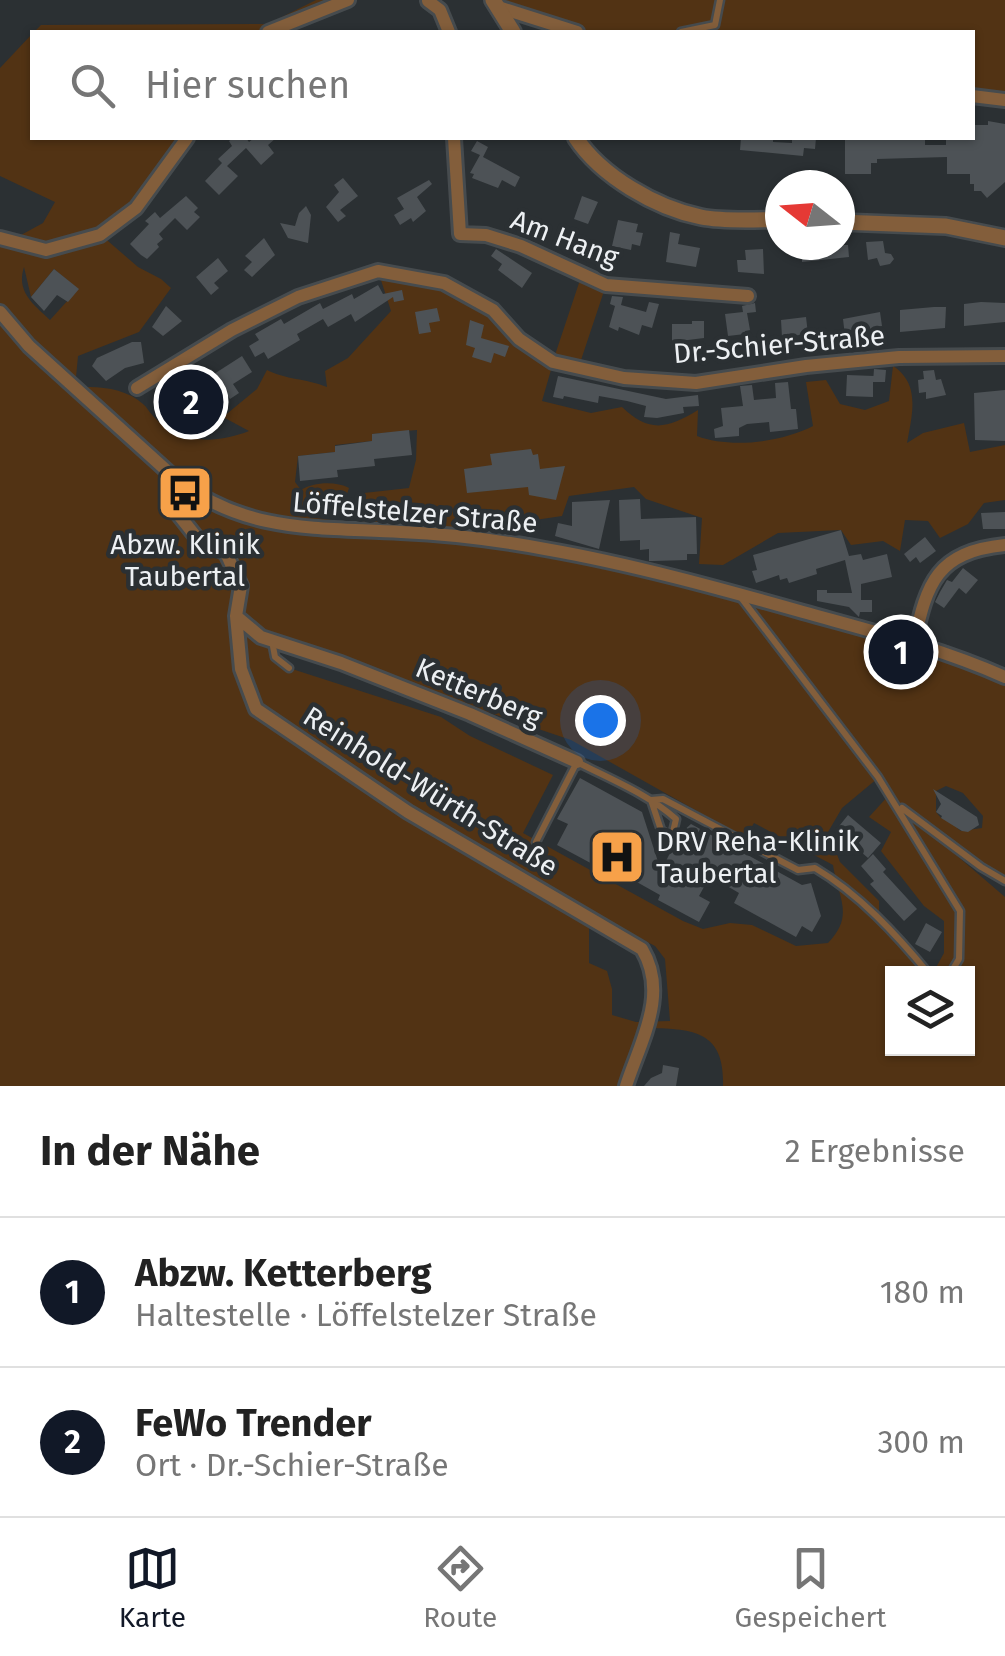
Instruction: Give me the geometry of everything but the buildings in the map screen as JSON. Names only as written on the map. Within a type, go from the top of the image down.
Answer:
[{"type":"street","points":[[273,30],[348,0]]},
{"type":"street","points":[[428,0],[439,30]]},
{"type":"street","points":[[428,0],[440,10],[448,30]]},
{"type":"street","points":[[495,4],[512,30]]},
{"type":"street","points":[[495,4],[571,30]]},
{"type":"street","points":[[975,96],[1005,100]]},
{"type":"street","points":[[0,238],[46,250],[100,235],[136,208],[187,140]]},
{"type":"street","name":"Am Hang","points":[[454,140],[460,234],[486,235],[521,246],[606,285],[748,296]]},
{"type":"street","points":[[577,140],[620,180],[674,208],[702,217],[765,219]]},
{"type":"street","points":[[855,223],[946,226],[1005,238]]},
{"type":"street","name":"Dr.-Schier-Straße","points":[[137,388],[232,330],[298,297],[378,271],[444,283],[494,310],[519,339],[553,362],[624,378],[696,382],[899,358],[1005,356]]},
{"type":"street","name":"Löffelstelzer Straße","points":[[0,312],[28,346],[177,480],[201,498],[248,519],[302,529],[440,534],[546,549],[738,594],[914,642],[1005,677]]},
{"type":"street","points":[[177,480],[178,514],[197,538],[226,554],[241,586],[236,616]]},
{"type":"street","points":[[914,642],[924,598],[934,578],[954,558],[1005,545]]},
{"type":"street","name":"Ketterberg","points":[[236,616],[260,637],[341,662],[577,762]]},
{"type":"street","name":"Reinhold-Würth-Straße","points":[[236,616],[240,669],[256,709],[408,812],[642,948],[653,975],[654,1006],[626,1086]]},
{"type":"lane","points":[[691,30],[715,25],[720,0]]},
{"type":"lane","points":[[738,594],[896,805],[960,911],[959,959],[955,966]]},
{"type":"lane","points":[[272,640],[275,657],[290,668]]},
{"type":"lane","points":[[536,842],[577,762]]},
{"type":"lane","name":"Ketterberg","points":[[577,762],[651,800],[664,800],[798,870],[815,868],[835,880],[922,966]]},
{"type":"lane","points":[[651,800],[676,819],[672,832],[661,830],[651,800]]},
{"type":"lane","points":[[896,805],[981,868],[1005,881]]},
{"type":"shaded area","points":[[316,0],[348,0],[273,30],[36,30],[41,25],[268,24]]},
{"type":"shaded area","points":[[493,0],[1005,0],[1005,100],[975,96],[975,30],[572,30]]},
{"type":"shaded area","points":[[30,36],[30,140],[186,140],[136,208],[101,235],[138,267],[171,288],[139,332],[78,356],[75,388],[128,394],[164,426],[187,437],[211,440],[249,431],[223,417],[257,389],[267,370],[327,387],[325,371],[348,358],[391,311],[378,271],[444,283],[493,310],[553,361],[582,274],[606,285],[578,369],[553,363],[542,401],[591,413],[622,407],[641,421],[659,425],[698,410],[697,436],[725,442],[756,442],[813,426],[806,382],[826,380],[840,404],[865,410],[889,401],[893,366],[902,373],[911,391],[907,443],[923,433],[964,423],[970,452],[1005,445],[1005,500],[984,503],[968,524],[940,538],[928,521],[905,520],[900,551],[883,541],[851,545],[841,530],[778,533],[723,565],[699,564],[702,518],[646,499],[634,487],[569,496],[562,516],[446,533],[739,594],[1005,677],[1005,881],[913,818],[1005,897],[1005,1086],[723,1086],[718,1053],[702,1036],[677,1029],[646,1028],[641,1030],[618,1086],[0,1086],[0,238],[10,241],[43,223],[55,202],[0,176],[0,68]],"holes":[[[24,267],[31,297],[54,269],[78,289],[50,320],[24,291]],[[417,430],[416,460],[409,488],[364,493],[350,508],[360,524],[309,517],[311,509],[347,494],[349,488],[325,483],[301,490],[295,482],[298,456],[335,452],[335,445],[372,441],[372,434]],[[273,640],[571,740],[745,838],[754,823],[833,865],[842,906],[841,924],[828,943],[796,946],[752,925],[730,923],[703,929],[683,921],[523,833],[553,775],[470,736],[441,717],[289,668],[275,657]],[[878,778],[889,795],[869,817],[891,832],[881,851],[924,906],[944,921],[944,953],[937,966],[975,966],[975,1056],[885,1056],[885,966],[922,966],[879,921],[879,901],[840,862],[828,832],[842,808]],[[946,786],[963,793],[983,816],[982,828],[961,831],[957,828],[959,824],[941,818],[936,812],[936,791]],[[589,911],[655,946],[665,959],[670,1021],[636,1022],[612,1015],[607,971],[589,963]]]},
{"type":"place","name":"FeWo Trender","points":[[191,402]]},
{"type":"place","name":"Abzw. Klinik Taubertal","points":[[185,493]]},
{"type":"place","name":"Abzw. Ketterberg","points":[[901,652]]},
{"type":"place","name":"DRV Reha-Klinik Taubertal","points":[[617,857]]}]
